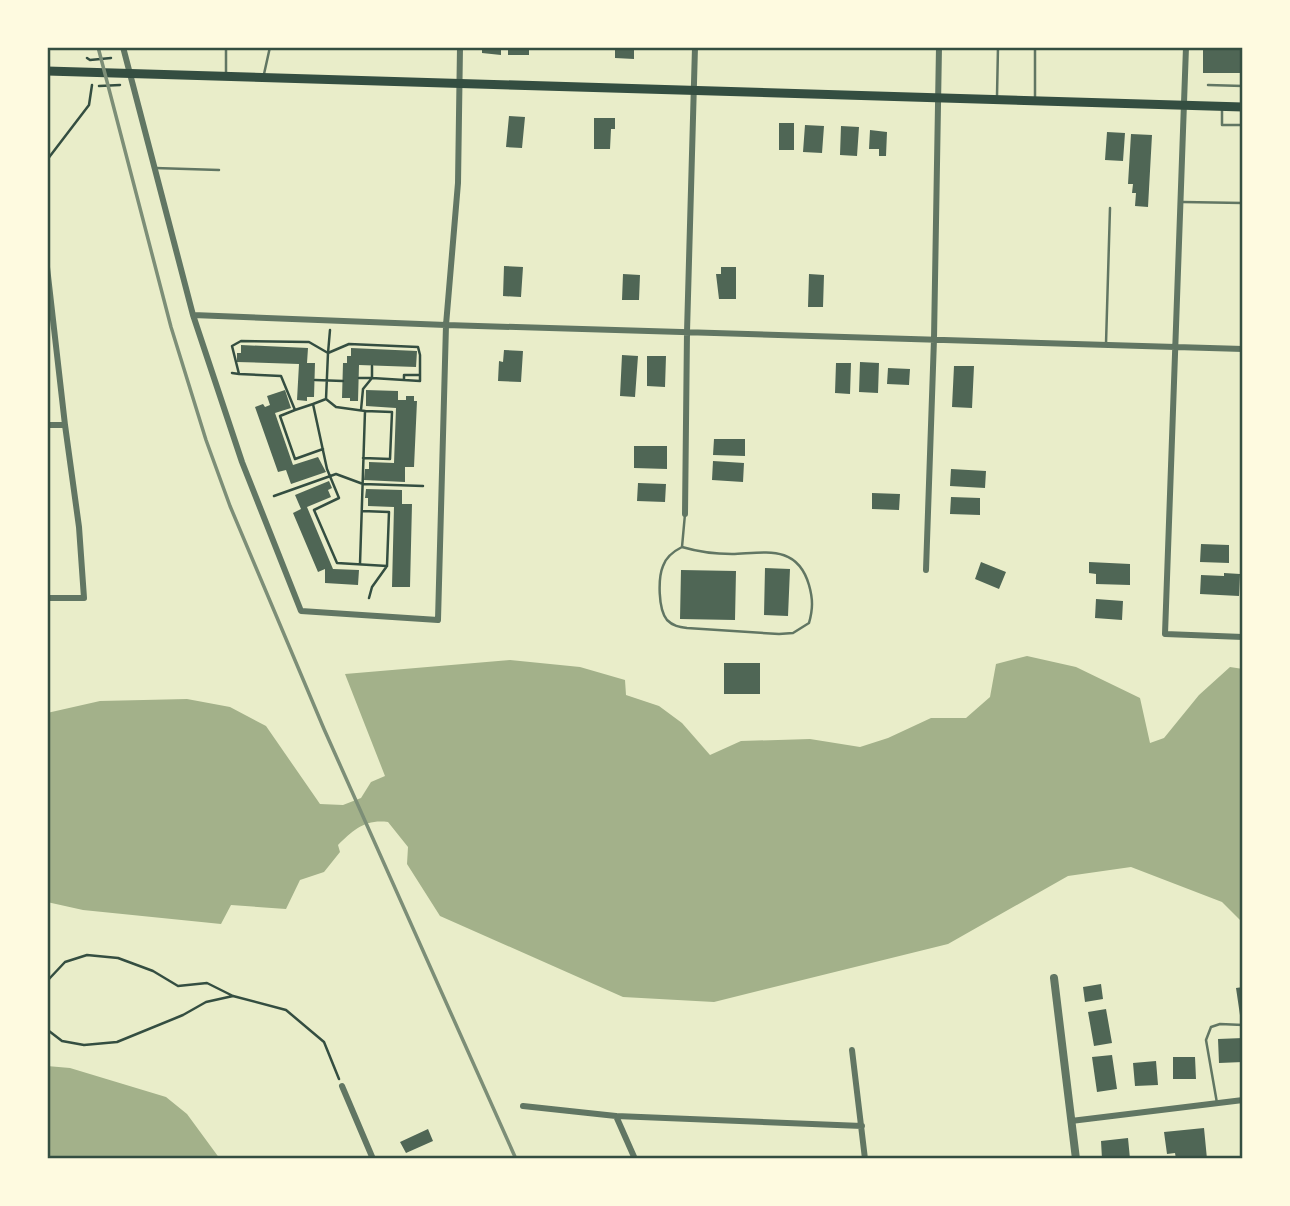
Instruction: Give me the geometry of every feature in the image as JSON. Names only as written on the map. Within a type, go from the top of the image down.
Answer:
[{"type":"main road","points":[[47,71],[1243,107]]},
{"type":"street","points":[[123,47],[193,315],[242,462],[301,611],[438,620],[446,325],[458,183],[460,47]]},
{"type":"street","points":[[685,514],[695,47]]},
{"type":"street","points":[[926,570],[934,339],[939,47]]},
{"type":"street","points":[[1186,47],[1166,634],[1243,637]]},
{"type":"street","points":[[47,267],[79,527],[83,598],[47,598]]},
{"type":"street","points":[[193,315],[1243,349]]},
{"type":"street","points":[[47,425],[65,425]]},
{"type":"street","points":[[1054,978],[1076,1159]]},
{"type":"street","points":[[852,1050],[865,1159]]},
{"type":"street","points":[[342,1087],[373,1159]]},
{"type":"street","points":[[1071,1121],[1243,1100]]},
{"type":"street","points":[[523,1106],[616,1116],[862,1126]]},
{"type":"street","points":[[616,1116],[635,1159]]},
{"type":"lane","points":[[226,47],[226,76]]},
{"type":"lane","points":[[264,78],[270,47]]},
{"type":"lane","points":[[997,99],[998,47]]},
{"type":"lane","points":[[1035,47],[1035,101]]},
{"type":"lane","points":[[1208,85],[1243,86]]},
{"type":"lane","points":[[1222,106],[1222,125],[1243,125]]},
{"type":"lane","points":[[155,168],[219,170]]},
{"type":"lane","points":[[1182,202],[1243,203]]},
{"type":"lane","points":[[1106,344],[1110,208]]},
{"type":"lane","points":[[682,547],[706,553],[775,552],[796,561],[807,577],[813,600],[809,623],[793,633],[779,634],[675,626],[667,619],[663,611],[662,566],[667,558],[682,547],[685,514]]},
{"type":"lane","points":[[1217,1103],[1206,1040],[1211,1027],[1220,1024],[1243,1025]]},
{"type":"path","points":[[87,58],[111,58]]},
{"type":"path","points":[[47,160],[89,106],[92,85]]},
{"type":"path","points":[[99,86],[120,85]]},
{"type":"path","points":[[326,398],[330,330]]},
{"type":"path","points":[[239,374],[232,349],[234,344],[240,341],[309,342],[328,353]]},
{"type":"path","points":[[328,353],[348,344],[416,346],[420,355],[420,381],[359,378]]},
{"type":"path","points":[[360,564],[363,390],[372,378],[372,366]]},
{"type":"path","points":[[404,367],[404,380]]},
{"type":"path","points":[[232,373],[281,376],[295,410]]},
{"type":"path","points":[[404,374],[420,375]]},
{"type":"path","points":[[314,380],[343,381]]},
{"type":"path","points":[[326,398],[336,407],[392,412],[390,459],[363,458]]},
{"type":"path","points":[[323,449],[295,459],[281,416],[326,398]]},
{"type":"path","points":[[313,404],[329,475],[338,500],[314,510],[337,564],[387,566]]},
{"type":"path","points":[[274,496],[329,475],[339,474],[362,484],[423,486]]},
{"type":"path","points":[[362,511],[388,512],[387,566],[372,587],[369,598]]},
{"type":"path","points":[[47,989],[49,979],[65,962],[87,955],[118,958],[153,971],[178,986],[207,984],[233,996],[286,1010],[324,1042],[342,1087]]},
{"type":"path","points":[[47,1027],[62,1041],[84,1045],[117,1042],[206,1002],[233,996]]},
{"type":"shaded area","points":[[1027,656],[1076,667],[1140,698],[1150,743],[1164,738],[1199,695],[1230,667],[1243,669],[1243,923],[1222,902],[1131,867],[1068,876],[948,944],[714,1002],[623,997],[440,916],[407,864],[408,847],[388,822],[366,824],[349,835],[338,845],[340,852],[324,872],[300,880],[286,909],[231,905],[221,924],[83,910],[47,902],[47,713],[100,701],[187,699],[230,707],[266,726],[320,804],[343,805],[361,798],[371,782],[385,776],[345,674],[510,660],[580,667],[625,680],[626,695],[659,706],[682,723],[710,755],[741,741],[810,739],[860,747],[888,738],[931,718],[966,718],[990,697],[996,664]]},
{"type":"shaded area","points":[[47,1066],[70,1068],[166,1097],[187,1114],[220,1159],[47,1159]]},
{"type":"building","points":[[482,47],[501,47],[501,55],[482,53]]},
{"type":"building","points":[[508,47],[529,47],[529,55],[508,55]]},
{"type":"building","points":[[615,47],[634,47],[634,59],[615,58]]},
{"type":"building","points":[[1203,47],[1243,47],[1243,73],[1203,73]]},
{"type":"building","points":[[509,116],[525,117],[522,148],[506,147]]},
{"type":"building","points":[[594,118],[615,118],[615,129],[611,129],[610,149],[594,149]]},
{"type":"building","points":[[779,123],[794,123],[794,150],[779,150]]},
{"type":"building","points":[[805,125],[824,126],[822,153],[803,152]]},
{"type":"building","points":[[841,126],[859,127],[857,156],[840,155]]},
{"type":"building","points":[[870,130],[887,132],[886,156],[879,156],[879,149],[869,149]]},
{"type":"building","points":[[1107,132],[1125,133],[1123,161],[1105,160]]},
{"type":"building","points":[[1131,134],[1152,135],[1148,207],[1135,206],[1136,193],[1132,193],[1133,184],[1128,184]]},
{"type":"building","points":[[504,266],[523,267],[521,297],[503,296]]},
{"type":"building","points":[[721,267],[736,267],[736,299],[719,299],[716,274],[721,274]]},
{"type":"building","points":[[623,274],[640,275],[639,300],[622,300]]},
{"type":"building","points":[[809,274],[824,275],[823,307],[808,307]]},
{"type":"building","points":[[241,345],[308,348],[307,363],[315,363],[314,397],[307,397],[307,401],[297,400],[299,364],[237,362]]},
{"type":"building","points":[[351,348],[417,351],[416,367],[359,365],[358,401],[350,401],[350,398],[342,398],[343,363],[347,363],[347,356],[351,356]]},
{"type":"building","points":[[504,350],[523,351],[521,382],[498,381],[499,361],[503,362]]},
{"type":"building","points":[[622,355],[638,356],[635,397],[620,396]]},
{"type":"building","points":[[647,356],[666,356],[665,387],[647,386]]},
{"type":"building","points":[[860,362],[879,363],[878,393],[859,392]]},
{"type":"building","points":[[836,363],[851,363],[850,394],[835,393]]},
{"type":"building","points":[[954,366],[974,366],[972,408],[952,407]]},
{"type":"building","points":[[888,368],[910,369],[909,385],[887,384]]},
{"type":"building","points":[[285,390],[291,408],[275,413],[293,465],[318,457],[326,472],[291,484],[286,470],[278,472],[255,407],[270,405],[267,396]]},
{"type":"building","points":[[366,390],[398,391],[398,400],[414,396],[414,401],[417,401],[414,467],[405,467],[405,482],[364,480],[369,462],[394,463],[396,408],[366,406]]},
{"type":"building","points":[[714,439],[745,439],[745,456],[713,455]]},
{"type":"building","points":[[634,446],[667,446],[667,469],[634,468]]},
{"type":"building","points":[[713,461],[744,463],[743,482],[712,480]]},
{"type":"building","points":[[951,469],[986,471],[985,488],[950,486]]},
{"type":"building","points":[[329,481],[332,488],[328,490],[331,497],[307,507],[333,569],[359,570],[358,585],[325,583],[325,569],[318,572],[293,513],[301,509],[295,495]]},
{"type":"building","points":[[638,483],[666,484],[665,502],[637,501]]},
{"type":"building","points":[[366,489],[402,490],[402,504],[412,504],[410,587],[392,587],[394,507],[368,506]]},
{"type":"building","points":[[872,493],[900,494],[899,510],[872,509]]},
{"type":"building","points":[[951,497],[980,498],[980,515],[950,514]]},
{"type":"building","points":[[1201,544],[1229,545],[1229,563],[1200,562]]},
{"type":"building","points":[[981,562],[1006,572],[999,589],[975,579]]},
{"type":"building","points":[[1089,562],[1130,564],[1130,585],[1096,584],[1096,574],[1089,573]]},
{"type":"building","points":[[765,568],[790,569],[788,616],[764,615]]},
{"type":"building","points":[[681,570],[736,571],[735,620],[680,619]]},
{"type":"building","points":[[1224,573],[1240,574],[1239,596],[1200,594],[1201,575],[1224,576]]},
{"type":"building","points":[[1096,599],[1123,601],[1122,620],[1095,618]]},
{"type":"building","points":[[724,663],[760,663],[760,694],[724,694]]},
{"type":"building","points":[[1101,984],[1103,999],[1085,1002],[1083,987]]},
{"type":"building","points":[[1243,987],[1243,1021],[1241,1022],[1236,988]]},
{"type":"building","points":[[1106,1009],[1112,1043],[1094,1046],[1088,1012]]},
{"type":"building","points":[[1243,1038],[1243,1062],[1219,1063],[1218,1039]]},
{"type":"building","points":[[1112,1055],[1117,1089],[1097,1092],[1092,1057]]},
{"type":"building","points":[[1173,1057],[1195,1057],[1196,1079],[1173,1079]]},
{"type":"building","points":[[1156,1061],[1158,1085],[1135,1086],[1133,1063]]},
{"type":"building","points":[[1204,1128],[1207,1159],[1176,1159],[1175,1153],[1167,1154],[1164,1132]]},
{"type":"building","points":[[428,1129],[433,1141],[406,1153],[400,1142]]},
{"type":"building","points":[[1128,1138],[1130,1159],[1102,1159],[1101,1141]]},
{"type":"railway","points":[[98,47],[171,327],[206,440],[230,506],[324,729],[516,1159]]}]
